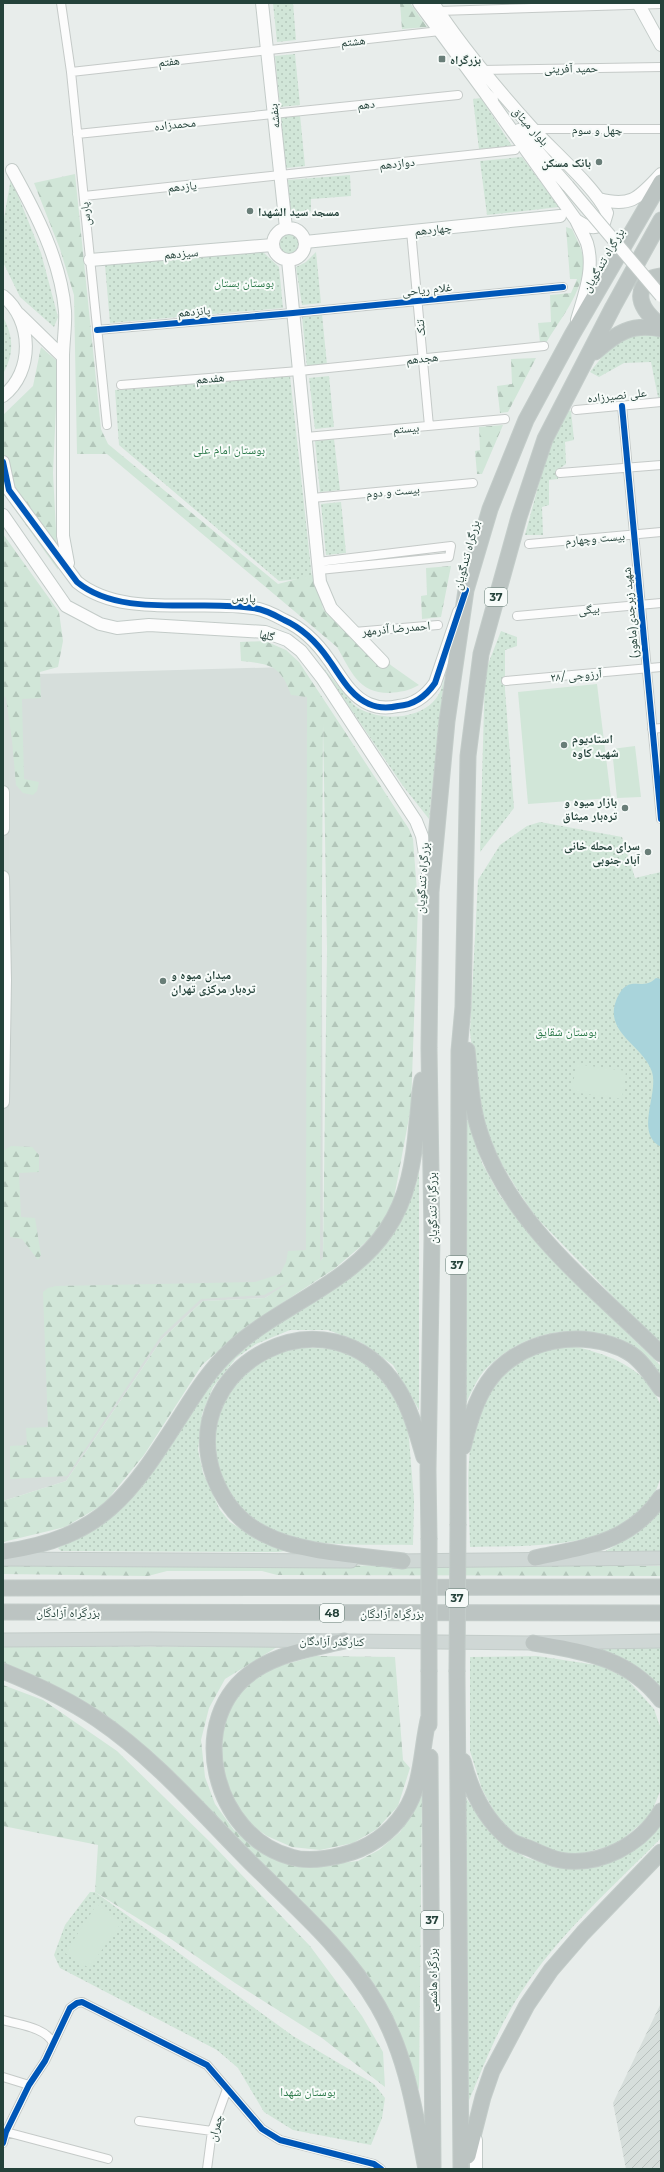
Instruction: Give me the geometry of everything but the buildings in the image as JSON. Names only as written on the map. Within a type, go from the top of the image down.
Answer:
[{"type":"highway","name":"بزرگراه تندگویان","points":[[429,1672],[428,1470],[432,1237],[429,1048],[431,892],[447,721],[466,590],[490,509],[516,441],[572,335],[661,182]]},
{"type":"highway","name":"بزرگراه تندگویان","points":[[458,1742],[457,1166],[459,1051],[463,1007],[468,756],[481,654],[519,517],[545,439],[556,415],[588,358],[613,307],[661,220]]},
{"type":"highway","points":[[661,276],[650,279],[644,284],[640,296],[645,309],[661,328]]},
{"type":"highway","points":[[588,358],[612,337],[632,328],[661,328]]},
{"type":"highway","points":[[463,1007],[471,1099],[480,1132],[498,1176],[526,1218],[556,1252],[661,1354]]},
{"type":"highway","points":[[3,1552],[31,1547],[67,1536],[89,1524],[111,1508],[138,1480],[198,1389],[229,1351],[264,1324],[345,1272],[360,1260],[377,1242],[387,1230],[405,1197],[415,1148],[421,1084],[429,1048]]},
{"type":"highway","points":[[403,1561],[294,1546],[264,1534],[244,1522],[228,1506],[220,1492],[212,1470],[207,1448],[209,1429],[215,1405],[236,1374],[256,1355],[275,1346],[301,1339],[344,1344],[366,1355],[384,1371],[398,1390],[412,1419],[428,1470]]},
{"type":"highway","points":[[458,1471],[476,1403],[488,1381],[504,1364],[533,1347],[546,1342],[579,1339],[614,1346],[630,1353],[646,1368],[661,1389]]},
{"type":"highway","points":[[535,1558],[599,1544],[624,1533],[648,1514],[661,1497]]},
{"type":"highway","name":"بزرگراه آزادگان","points":[[3,1588],[661,1587]]},
{"type":"highway","name":"بزرگراه آزادگان","points":[[3,1612],[661,1613]]},
{"type":"highway","points":[[344,1642],[292,1653],[262,1666],[242,1682],[228,1697],[220,1713],[216,1728],[214,1752],[216,1774],[228,1807],[235,1819],[254,1837],[278,1852],[302,1859],[331,1858],[346,1854],[363,1848],[379,1838],[395,1824],[404,1812],[415,1791],[420,1773],[423,1741],[429,1716]]},
{"type":"highway","points":[[533,1643],[586,1653],[609,1660],[633,1672],[653,1689],[661,1700]]},
{"type":"highway","points":[[3,1671],[76,1705],[120,1736],[185,1795],[335,1947],[378,2006],[394,2039],[412,2094],[426,2169]]},
{"type":"highway","name":"بزرگراه هاشمی","points":[[429,1672],[433,2169]]},
{"type":"highway","points":[[458,1742],[476,1799],[491,1821],[509,1840],[559,1860],[582,1861],[615,1852],[641,1835],[661,1811]]},
{"type":"highway","name":"37","points":[[458,1742],[461,2169]]},
{"type":"highway","points":[[465,2169],[476,2122],[492,2071],[527,2005],[551,1970],[583,1933],[661,1852]]},
{"type":"main road","points":[[3,1560],[403,1561],[535,1558],[661,1558]]},
{"type":"main road","name":"کنارگذر آزادگان","points":[[3,1640],[533,1643],[661,1641]]},
{"type":"street","name":"پارس","points":[[61,3],[71,72],[107,425]]},
{"type":"street","name":"بنفشه","points":[[262,3],[286,228]]},
{"type":"street","points":[[419,3],[492,97],[661,296]]},
{"type":"street","points":[[639,4],[661,45]]},
{"type":"street","points":[[436,7],[661,4]]},
{"type":"street","name":"بلوار میثاق","points":[[436,7],[481,69],[533,129],[599,199]]},
{"type":"street","name":"هشتم","points":[[267,50],[440,31]]},
{"type":"street","name":"هفتم","points":[[71,72],[267,50]]},
{"type":"street","name":"حمید آفرینی","points":[[481,69],[661,67]]},
{"type":"street","name":"بلوار میثاق","points":[[481,69],[492,97]]},
{"type":"street","name":"دهم","points":[[274,114],[458,95]]},
{"type":"street","points":[[492,97],[571,184],[661,289]]},
{"type":"street","points":[[492,97],[576,220],[587,242],[590,258],[589,277],[572,335]]},
{"type":"street","name":"محمدزاده","points":[[77,134],[274,114]]},
{"type":"street","name":"چهل و سوم","points":[[533,129],[661,129]]},
{"type":"street","name":"دوازدهم","points":[[280,175],[515,150]]},
{"type":"street","points":[[12,170],[41,227],[57,269],[65,312],[63,357],[64,536],[68,563]]},
{"type":"street","points":[[599,199],[612,202],[633,201],[661,174]]},
{"type":"street","name":"یازدهم","points":[[84,196],[280,175]]},
{"type":"street","points":[[576,220],[585,226],[593,228],[604,223],[606,213],[599,199]]},
{"type":"street","name":"چهاردهم","points":[[305,242],[560,216]]},
{"type":"street","points":[[286,228],[297,230],[304,237],[305,242],[305,248],[298,257],[288,260],[276,253],[273,245],[278,232],[286,228]]},
{"type":"street","name":"تنک","points":[[411,231],[429,426]]},
{"type":"street","name":"سیزدهم","points":[[90,260],[273,245]]},
{"type":"street","points":[[288,260],[320,582],[331,608],[383,662]]},
{"type":"street","name":"غلام ریاحی","points":[[293,314],[562,287]]},
{"type":"street","points":[[4,296],[19,314],[63,357]]},
{"type":"street","points":[[3,396],[16,381],[24,365],[27,348],[26,337],[19,314]]},
{"type":"street","name":"پانزدهم","points":[[97,330],[293,314]]},
{"type":"street","name":"هجدهم","points":[[299,371],[544,346]]},
{"type":"street","name":"هفدهم","points":[[121,385],[299,371]]},
{"type":"street","name":"علی نصیرزاده","points":[[576,410],[661,402]]},
{"type":"street","name":"شهید زبرجدی(ماهور)","points":[[622,406],[647,669],[657,728],[661,819]]},
{"type":"street","name":"بیستم","points":[[306,437],[505,419]]},
{"type":"street","name":"پارس","points":[[3,462],[9,490],[77,582],[87,591],[119,601],[254,608],[276,615],[289,622],[310,638],[356,696],[369,704],[378,707],[404,706],[414,702],[430,691],[437,678],[466,590]]},
{"type":"street","points":[[560,474],[661,465]]},
{"type":"street","name":"بیست و دوم","points":[[312,498],[473,483]]},
{"type":"street","name":"گلها","points":[[3,514],[66,606],[100,624],[117,628],[149,626],[265,632],[287,640],[300,651],[322,678],[416,821],[422,836],[431,892]]},
{"type":"street","name":"بیست وچهارم","points":[[529,544],[661,532]]},
{"type":"street","points":[[318,566],[451,546],[449,557]]},
{"type":"street","name":"بیگی","points":[[517,616],[661,603]]},
{"type":"street","name":"احمدرضا آذرمهر","points":[[354,632],[438,625]]},
{"type":"street","name":"آرزوجی /۲۸","points":[[506,681],[661,667]]},
{"type":"street","points":[[3,792],[3,829]]},
{"type":"street","points":[[3,877],[3,1102]]},
{"type":"street","points":[[3,2143],[6,2132],[29,2085],[45,2061],[52,2043],[70,2008],[77,2003],[82,2002],[207,2065],[262,2129],[270,2135],[280,2140],[366,2165],[374,2164],[381,2169]]},
{"type":"street","points":[[3,2020],[43,2032],[50,2037],[52,2043]]},
{"type":"street","points":[[3,2077],[29,2085]]},
{"type":"street","name":"چمران","points":[[207,2169],[212,2131],[227,2089]]},
{"type":"street","points":[[139,2121],[212,2131]]},
{"type":"street","points":[[476,2122],[476,2169]]},
{"type":"street","points":[[6,2132],[108,2159]]},
{"type":"shaded area","name":"میدان میوه و تره‌بار مرکزی تهران","points":[[287,667],[321,704],[323,1258],[316,1267],[265,1298],[203,1301],[162,1339],[66,1481],[3,1501],[3,675]]},
{"type":"shaded area","points":[[661,2003],[661,2169],[626,2169],[613,2103]]},
{"type":"green space","points":[[273,3],[293,3],[296,40],[277,42]]},
{"type":"green space","points":[[400,3],[410,3],[427,27],[402,29]]},
{"type":"green space","points":[[295,54],[300,105],[280,107],[275,56]]},
{"type":"green space","points":[[481,98],[512,146],[479,149],[473,99]]},
{"type":"green space","points":[[300,115],[305,166],[286,168],[280,117]]},
{"type":"green space","points":[[522,157],[559,207],[487,215],[480,161]]},
{"type":"green space","points":[[75,174],[101,429],[108,444],[278,584],[316,574],[323,609],[392,666],[419,685],[404,691],[389,693],[378,692],[363,685],[351,672],[337,647],[107,454],[77,454],[74,295],[60,249],[34,183]]},
{"type":"green space","points":[[350,175],[351,196],[311,199],[311,211],[291,218],[288,180]]},
{"type":"green space","points":[[11,178],[41,253],[58,317],[54,327],[20,297],[3,262],[3,224]]},
{"type":"green space","points":[[566,227],[572,229],[579,243],[583,258],[581,280],[565,313],[546,343],[540,343],[538,323],[551,322],[550,295],[571,293],[577,279],[570,279]]},
{"type":"green space","points":[[289,231],[299,234],[302,244],[299,254],[289,257],[279,254],[276,244],[279,234]]},
{"type":"green space","name":"بوستان بستان","points":[[263,252],[279,267],[283,308],[110,323],[105,265]]},
{"type":"green space","points":[[316,252],[321,303],[302,305],[296,267],[306,262]]},
{"type":"green space","points":[[322,314],[327,365],[307,367],[302,316]]},
{"type":"green space","points":[[3,317],[7,324],[11,339],[11,352],[7,367],[3,374]]},
{"type":"green space","points":[[635,334],[661,335],[661,397],[658,397],[651,362],[624,363],[599,377],[590,372],[610,347]]},
{"type":"green space","points":[[41,347],[58,362],[53,473],[58,570],[3,493],[3,415],[33,386]]},
{"type":"green space","points":[[536,358],[508,412],[500,413],[497,386],[512,384],[511,359]]},
{"type":"green space","name":"بوستان امام علی","points":[[290,376],[312,578],[279,581],[119,445],[115,390]]},
{"type":"green space","points":[[329,376],[334,427],[315,429],[309,378]]},
{"type":"green space","points":[[564,410],[571,411],[574,440],[565,442],[566,464],[559,469],[558,479],[549,480],[549,505],[542,507],[543,535],[525,535],[548,450]]},
{"type":"green space","points":[[503,425],[482,474],[477,474],[475,451],[480,450],[479,427]]},
{"type":"green space","points":[[334,439],[340,490],[320,492],[315,441]]},
{"type":"green space","points":[[341,502],[346,553],[326,555],[321,504]]},
{"type":"green space","points":[[3,534],[59,612],[63,641],[58,667],[40,672],[41,698],[22,699],[24,779],[39,782],[37,791],[33,795],[23,793],[16,785],[6,698],[3,695]]},
{"type":"green space","points":[[451,566],[441,617],[422,619],[421,596],[427,595],[426,568]]},
{"type":"green space","points":[[501,631],[517,637],[517,646],[505,650],[505,690],[514,808],[480,852],[485,672]]},
{"type":"green space","points":[[265,641],[286,650],[299,662],[409,829],[413,839],[418,905],[411,1107],[391,1214],[366,1242],[334,1269],[247,1326],[202,1365],[144,1455],[104,1504],[65,1527],[3,1542],[3,1501],[66,1481],[162,1339],[203,1301],[265,1298],[289,1282],[264,1295],[201,1299],[161,1336],[67,1476],[10,1479],[10,1446],[27,1445],[26,1428],[48,1427],[43,1292],[48,1288],[56,1286],[255,1282],[280,1274],[286,1262],[288,1251],[306,1250],[307,697],[291,695],[283,677],[273,668],[260,663],[241,661],[240,642]],"holes":[[[323,723],[327,949],[323,1258],[320,1261]]]},
{"type":"green space","points":[[447,652],[429,819],[403,786],[321,665],[354,705],[363,711],[386,716],[399,716],[422,710],[432,703],[439,694],[444,679]]},
{"type":"green space","name":"استادیوم شهید کاوه","points":[[597,684],[611,798],[528,804],[518,692]]},
{"type":"green space","points":[[635,746],[641,797],[617,798],[612,749]]},
{"type":"green space","name":"بوستان شقایق","points":[[540,822],[622,837],[635,878],[661,872],[661,1346],[535,1216],[482,1131],[470,1032],[478,880],[500,845],[527,826]]},
{"type":"green space","points":[[576,1064],[626,1071],[622,1099],[572,1092]]},
{"type":"green space","points":[[466,1120],[469,1122],[482,1163],[500,1196],[523,1225],[577,1284],[661,1366],[661,1376],[642,1356],[623,1343],[602,1335],[581,1332],[560,1332],[538,1337],[518,1345],[500,1357],[480,1376],[463,1409]]},
{"type":"green space","points":[[11,1146],[32,1147],[39,1155],[39,1172],[19,1173],[21,1217],[35,1218],[41,1255],[38,1260],[22,1239],[10,1237],[10,1220],[3,1220],[3,1151]]},
{"type":"green space","points":[[419,1171],[419,1410],[393,1365],[362,1343],[328,1330],[290,1330],[256,1344],[236,1358],[213,1387],[202,1414],[198,1450],[203,1473],[220,1510],[230,1522],[257,1540],[285,1551],[61,1551],[58,1548],[103,1524],[139,1488],[210,1380],[234,1354],[273,1325],[364,1266],[397,1227],[416,1185]]},
{"type":"green space","points":[[574,1346],[601,1354],[626,1365],[646,1382],[661,1406],[661,1472],[660,1479],[649,1503],[630,1521],[607,1533],[580,1540],[522,1546],[470,1547],[468,1498],[470,1446],[475,1421],[484,1398],[497,1378],[522,1357],[544,1350]]},
{"type":"green space","points":[[288,1347],[340,1349],[364,1360],[402,1405],[408,1427],[414,1500],[413,1545],[328,1543],[278,1534],[264,1527],[247,1515],[233,1500],[225,1488],[219,1476],[214,1450],[218,1423],[227,1394],[234,1381],[240,1374],[256,1363]]},
{"type":"green space","points":[[661,1509],[661,1553],[602,1553],[639,1532]]},
{"type":"green space","points":[[3,1565],[661,1566],[661,1576],[277,1575],[262,1571],[167,1571],[148,1576],[3,1574]]},
{"type":"green space","points":[[572,1645],[661,1646],[661,1692]]},
{"type":"green space","points":[[3,1646],[277,1647],[225,1679],[209,1708],[201,1740],[205,1777],[215,1804],[234,1830],[270,1855],[324,1865],[358,1861],[379,1850],[400,1832],[422,1795],[419,2089],[416,2087],[374,1994],[152,1760],[3,1666]]},
{"type":"green space","points":[[316,1656],[395,1657],[403,1760],[410,1768],[398,1806],[377,1829],[353,1843],[320,1850],[292,1847],[267,1836],[247,1822],[228,1793],[218,1745],[227,1713],[235,1697],[262,1673],[272,1668]]},
{"type":"green space","points":[[537,1656],[603,1666],[627,1679],[654,1709],[661,1729],[661,1789],[650,1816],[617,1844],[580,1854],[556,1852],[519,1839],[502,1826],[482,1789],[470,1751],[470,1657]]},
{"type":"green space","points":[[3,1685],[43,1700],[117,1751],[211,1843],[310,1946],[362,2016],[383,2052],[385,2087],[322,2038],[235,1983],[168,1937],[95,1892],[98,1845],[3,1826]]},
{"type":"green space","points":[[464,1795],[489,1831],[501,1843],[527,1858],[558,1867],[577,1867],[661,1821],[661,1838],[571,1929],[554,1948],[524,1988],[499,2030],[467,2105]]},
{"type":"green space","name":"بوستان شهدا","points":[[90,1892],[95,1892],[293,2036],[374,2084],[385,2098],[382,2118],[371,2145],[293,2130],[264,2112],[238,2068],[217,2050],[60,1968],[54,1955],[65,1925]]},
{"type":"green space","points":[[97,1904],[122,1922],[89,1968],[65,1953]]},
{"type":"water","points":[[656,978],[661,979],[661,1147],[653,1141],[649,1132],[649,1112],[653,1091],[652,1072],[648,1063],[641,1054],[620,1031],[615,1022],[614,1012],[616,1001],[625,987],[630,984],[645,984]]},
{"type":"cycle path","points":[[97,330],[563,287]]},
{"type":"cycle path","points":[[622,406],[661,819]]},
{"type":"cycle path","points":[[3,462],[9,490],[77,582],[95,593],[116,600],[138,604],[162,606],[232,606],[269,612],[291,623],[315,642],[351,691],[356,696],[372,705],[387,707],[409,704],[424,696],[431,688],[435,683],[466,590]]},
{"type":"cycle path","points":[[3,2143],[6,2132],[29,2085],[45,2061],[70,2008],[77,2003],[82,2002],[207,2065],[262,2129],[280,2140],[374,2164],[381,2169]]},
{"type":"place","name":"بزرگراه","points":[[442,59]]},
{"type":"place","name":"بانک مسکن","points":[[599,162]]},
{"type":"place","name":"مسجد سید الشهدا","points":[[250,211]]},
{"type":"place","name":"استادیوم شهید کاوه","points":[[564,745]]},
{"type":"place","name":"بازار میوه و تره‌بار میثاق","points":[[625,808]]},
{"type":"place","name":"سرای محله خانی آباد جنوبی","points":[[648,852]]},
{"type":"place","name":"میدان میوه و تره‌بار مرکزی تهران","points":[[163,981]]}]
